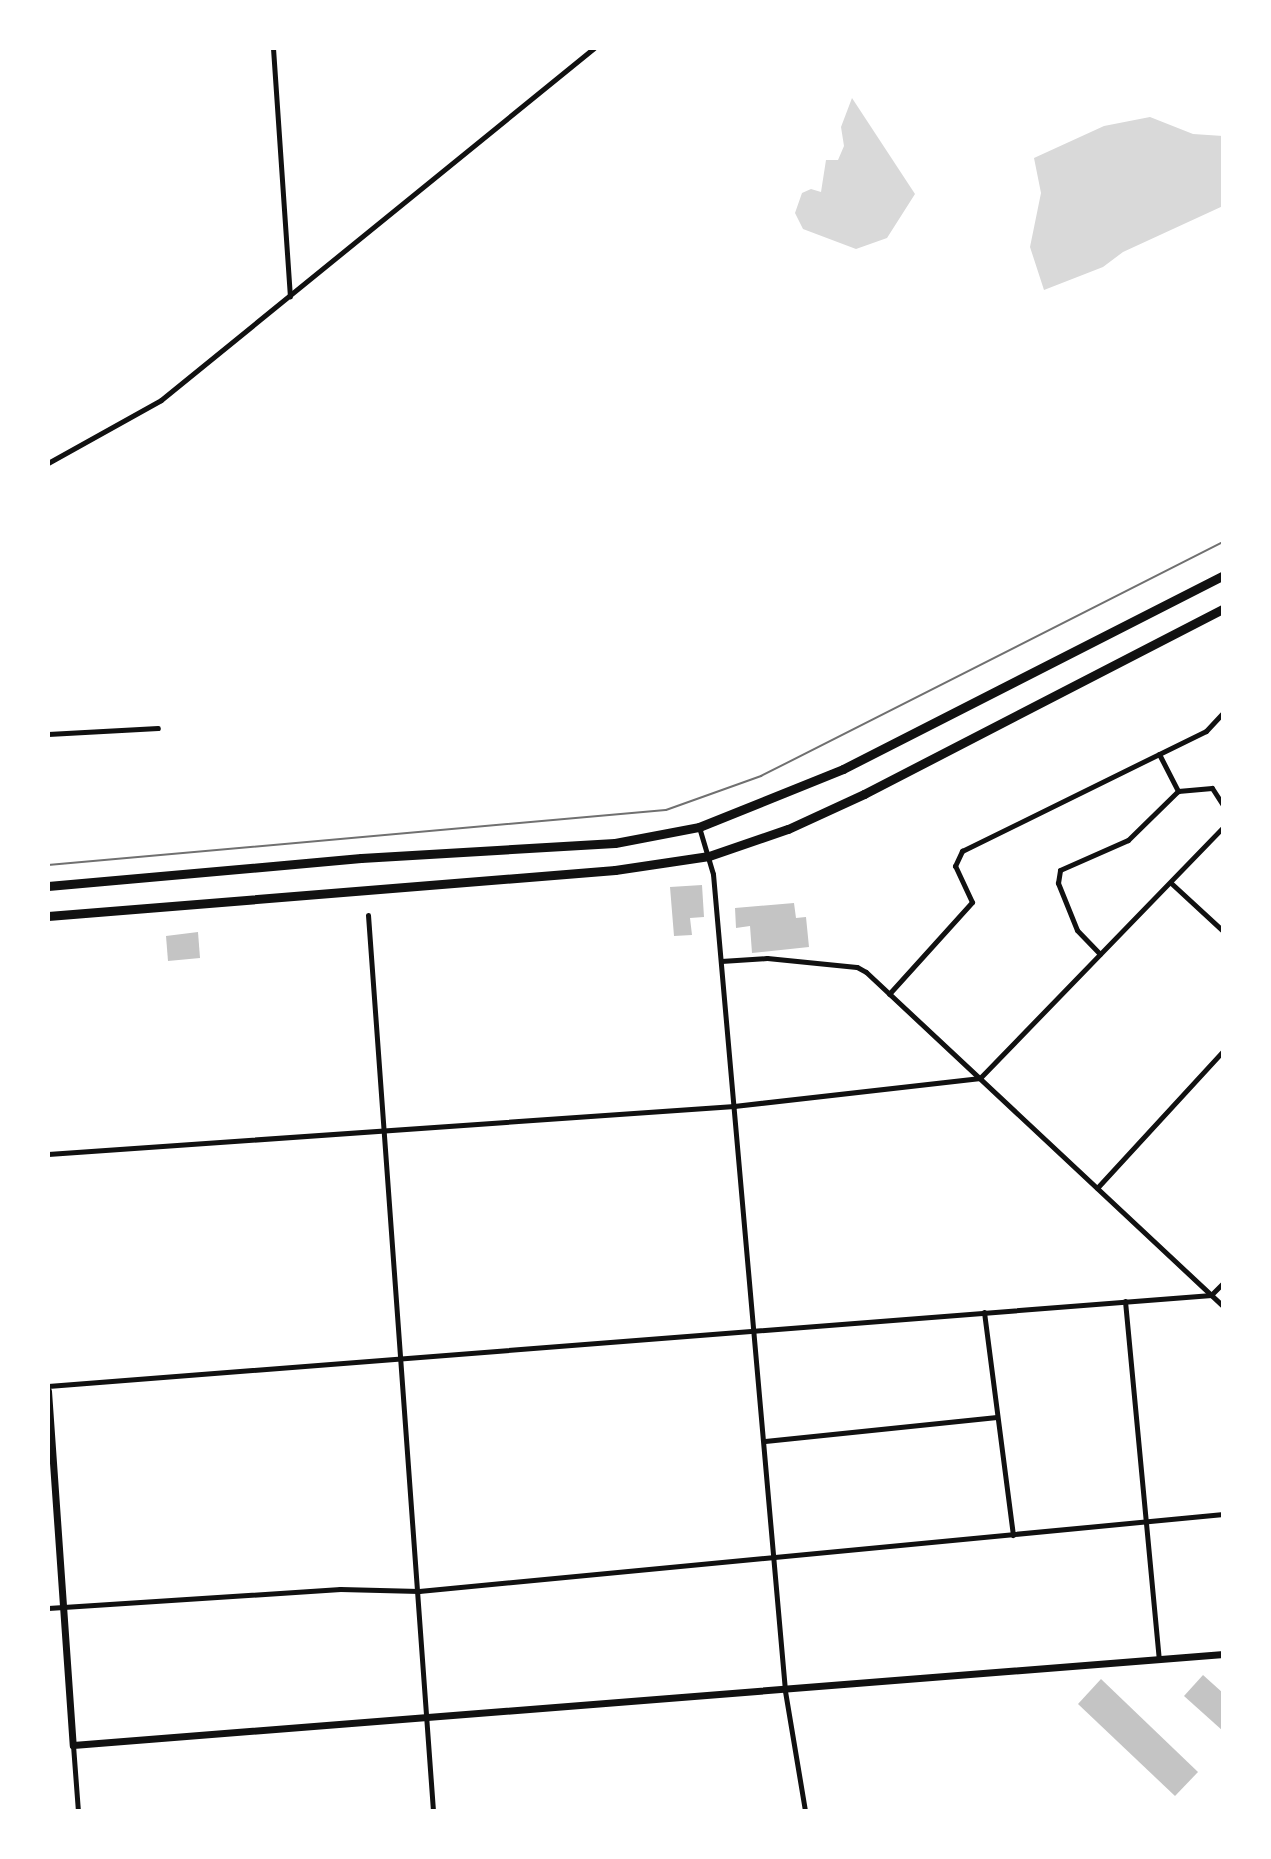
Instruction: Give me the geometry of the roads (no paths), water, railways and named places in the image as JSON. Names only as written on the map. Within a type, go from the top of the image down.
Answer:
[{"type":"main road","points":[[48,886],[334,860],[615,843],[699,827],[843,769],[1223,575]]},
{"type":"main road","points":[[48,916],[601,871],[709,856],[788,829],[864,794],[1223,609]]},
{"type":"street","points":[[273,48],[290,296]]},
{"type":"street","points":[[48,463],[161,400],[594,48]]},
{"type":"street","points":[[889,994],[972,902],[955,866],[962,851],[1215,726],[1223,713]]},
{"type":"street","points":[[48,734],[158,728]]},
{"type":"street","points":[[1159,754],[1178,791]]},
{"type":"street","points":[[1100,955],[1077,930],[1058,883],[1060,870],[1128,840],[1178,791],[1212,788],[1223,805]]},
{"type":"street","points":[[699,827],[709,856],[721,961],[776,1555],[785,1691],[805,1811]]},
{"type":"street","points":[[48,1154],[348,1130],[384,1134],[734,1106],[980,1078],[1223,827]]},
{"type":"street","points":[[1170,883],[1223,931]]},
{"type":"street","points":[[368,915],[433,1811]]},
{"type":"street","points":[[721,961],[767,958],[857,967],[1223,1306]]},
{"type":"street","points":[[1097,1188],[1223,1051]]},
{"type":"street","points":[[78,1811],[48,1389],[754,1328],[1211,1295],[1223,1283]]},
{"type":"street","points":[[1125,1301],[1159,1659]]},
{"type":"street","points":[[984,1312],[1013,1535]]},
{"type":"street","points":[[765,1441],[997,1417]]},
{"type":"street","points":[[48,1608],[340,1589],[419,1591],[1223,1514]]},
{"type":"street","points":[[73,1745],[1223,1654]]},
{"type":"tram line","points":[[48,865],[666,810],[761,776],[1223,542]]}]
